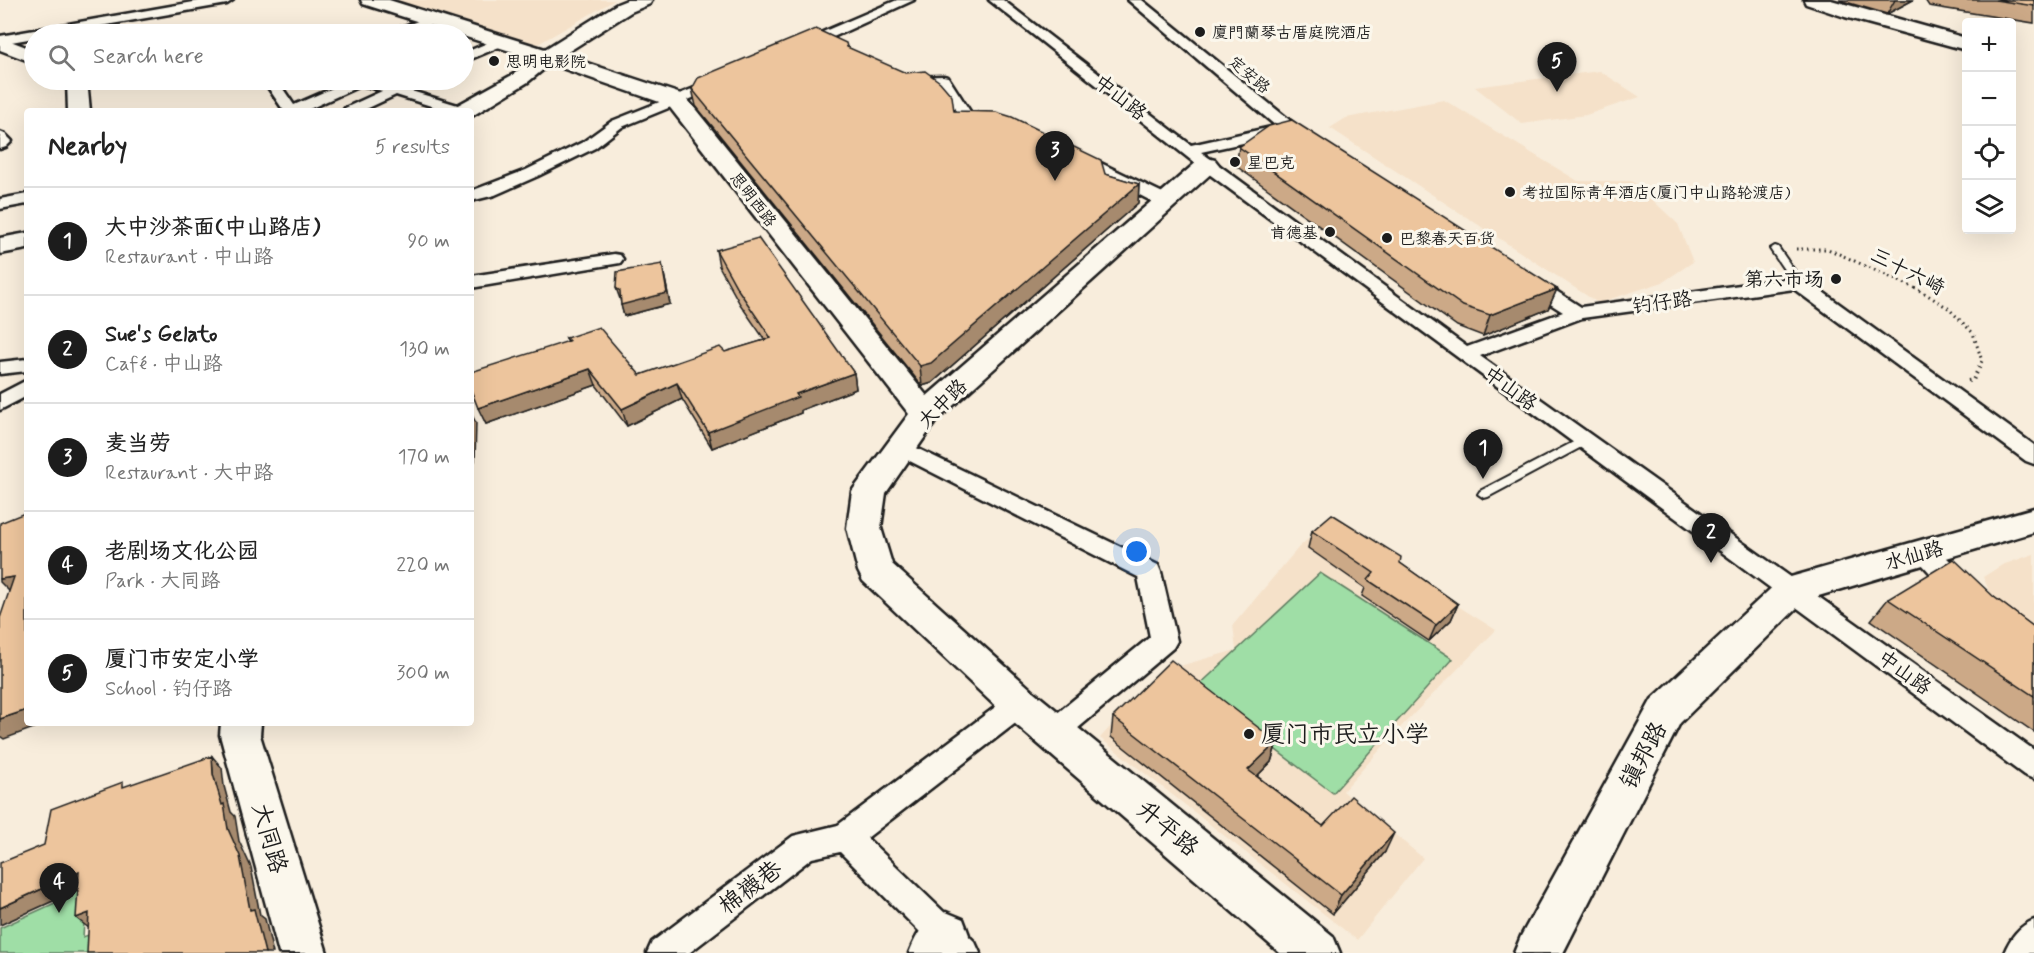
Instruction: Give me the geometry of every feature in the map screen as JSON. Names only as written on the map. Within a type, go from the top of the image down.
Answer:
[{"type":"street","points":[[97,24],[227,0]]},
{"type":"street","points":[[370,0],[442,24]]},
{"type":"street","points":[[461,108],[521,78],[540,55],[628,0]]},
{"type":"street","points":[[540,55],[624,8],[643,0]]},
{"type":"street","points":[[789,52],[908,0]]},
{"type":"street","name":"中山路","points":[[995,0],[1198,158],[1465,355],[2034,766]]},
{"type":"street","name":"定安路","points":[[1134,0],[1287,128]]},
{"type":"street","points":[[1813,0],[1962,43]]},
{"type":"street","points":[[421,24],[432,20]]},
{"type":"street","points":[[474,36],[628,82],[676,100]]},
{"type":"street","points":[[0,42],[24,38]]},
{"type":"street","points":[[819,39],[840,47]]},
{"type":"street","points":[[0,42],[24,53]]},
{"type":"street","points":[[474,53],[499,42]]},
{"type":"street","points":[[474,195],[531,173],[589,145],[617,124],[737,74]]},
{"type":"street","points":[[891,74],[910,82],[943,80],[971,124],[1004,122]]},
{"type":"street","points":[[78,90],[79,108]]},
{"type":"street","points":[[277,90],[290,108]]},
{"type":"street","points":[[299,108],[339,90]]},
{"type":"street","points":[[390,90],[450,108]]},
{"type":"street","points":[[356,108],[393,91]]},
{"type":"street","name":"思明西路","points":[[676,100],[925,414]]},
{"type":"street","points":[[1198,158],[1287,128],[1317,147]]},
{"type":"street","points":[[0,137],[4,141],[0,144]]},
{"type":"street","points":[[1064,150],[1165,201]]},
{"type":"street","name":"大中路","points":[[1020,704],[876,571],[864,528],[869,490],[925,414],[1165,201],[1198,158]]},
{"type":"street","points":[[0,204],[24,200]]},
{"type":"street","points":[[0,246],[24,242]]},
{"type":"street","points":[[0,253],[24,249]]},
{"type":"street","points":[[474,282],[614,259]]},
{"type":"street","points":[[1518,275],[1578,313]]},
{"type":"street","points":[[1798,283],[2034,456]]},
{"type":"street","name":"钓仔路","points":[[1465,355],[1578,313],[1798,283]]},
{"type":"street","points":[[0,368],[24,365]]},
{"type":"street","points":[[0,403],[24,389]]},
{"type":"street","points":[[902,448],[1149,572],[1164,641],[1054,732]]},
{"type":"street","name":"水仙路","points":[[1793,590],[2034,520]]},
{"type":"street","points":[[1924,552],[1976,601]]},
{"type":"street","name":"镇邦路","points":[[1538,953],[1666,711],[1793,590]]},
{"type":"street","points":[[947,947],[845,837],[1020,704]]},
{"type":"street","name":"升平路","points":[[1020,704],[1316,953]]},
{"type":"street","name":"大同路","points":[[241,726],[240,735],[303,953]]},
{"type":"street","name":"棉襪巷","points":[[663,953],[804,846],[845,837]]},
{"type":"street","points":[[2020,953],[2034,936]]},
{"type":"lane","points":[[1775,249],[1798,283]]},
{"type":"lane","points":[[1484,494],[1583,441]]},
{"type":"path","name":"三十六崎","points":[[1775,249],[1828,249],[1921,291],[1948,309],[1973,333],[1982,361],[1972,380],[1942,389]]},
{"type":"shaded area","points":[[390,0],[615,0],[538,44]]},
{"type":"shaded area","points":[[1600,71],[1640,97],[1586,115],[1522,124],[1475,87]]},
{"type":"shaded area","points":[[1444,100],[1578,181],[1632,181],[1678,224],[1693,262],[1663,282],[1598,303],[1330,128],[1346,118]]},
{"type":"shaded area","name":"厦门市民立小学","points":[[1326,523],[1496,630],[1397,731],[1343,791],[1423,858],[1357,940],[1100,738],[1162,671],[1236,650],[1233,625],[1299,547]]},
{"type":"shaded area","points":[[2034,554],[2034,639],[1999,613],[1983,577],[2002,565]]},
{"type":"green space","points":[[1320,573],[1453,659],[1333,793],[1195,689]]},
{"type":"green space","points":[[88,865],[83,937],[94,933],[93,953],[0,953],[0,928],[66,898],[60,875]]},
{"type":"building","points":[[1995,0],[2034,0],[2034,6]]},
{"type":"building","points":[[816,29],[846,43],[847,47],[906,73],[925,71],[940,82],[952,96],[954,111],[996,112],[1012,117],[1101,160],[1105,174],[1139,184],[931,363],[920,366],[692,89],[698,78]]},
{"type":"building","name":"巴黎春天百货","points":[[1292,120],[1557,289],[1490,315],[1463,306],[1239,147],[1269,126]]},
{"type":"building","points":[[758,238],[854,373],[796,394],[798,397],[708,432],[677,383],[622,409],[590,369],[478,408],[474,398],[474,371],[569,341],[566,338],[599,327],[640,375],[720,347],[725,352],[771,338],[737,288],[716,250]]},
{"type":"building","points":[[662,264],[667,293],[621,305],[620,291],[616,288],[617,272]]},
{"type":"building","points":[[24,513],[24,711],[0,719],[0,618],[14,577],[0,579],[0,523]]},
{"type":"building","points":[[1332,514],[1401,557],[1400,563],[1458,604],[1436,625],[1368,580],[1374,573],[1312,531]]},
{"type":"building","points":[[1954,559],[1994,597],[2034,627],[2034,696],[1888,599]]},
{"type":"building","points":[[1171,660],[1277,742],[1248,770],[1323,826],[1351,796],[1394,833],[1341,895],[1113,717]]},
{"type":"building","points":[[212,756],[213,774],[222,805],[224,804],[228,829],[240,856],[250,910],[254,909],[265,953],[87,953],[89,913],[76,918],[79,872],[0,908],[0,863],[44,845],[51,809],[123,782],[123,787]]},
{"type":"place","name":"廈門蘭琴古厝庭院酒店","points":[[1200,32]]},
{"type":"place","name":"思明电影院","points":[[494,61]]},
{"type":"place","name":"厦门市安定小学","points":[[1557,92]]},
{"type":"place","name":"星巴克","points":[[1235,162]]},
{"type":"place","name":"麦当劳","points":[[1055,181]]},
{"type":"place","name":"考拉国际青年酒店(厦门中山路轮渡店)","points":[[1510,192]]},
{"type":"place","name":"肯德基","points":[[1330,232]]},
{"type":"place","name":"巴黎春天百货","points":[[1387,238]]},
{"type":"place","name":"第六市场","points":[[1836,279]]},
{"type":"place","name":"大中沙茶面(中山路店)","points":[[1483,479]]},
{"type":"place","name":"Sue's Gelato","points":[[1711,563]]},
{"type":"place","name":"厦门市民立小学","points":[[1249,734]]},
{"type":"place","name":"老剧场文化公园","points":[[59,913]]}]
